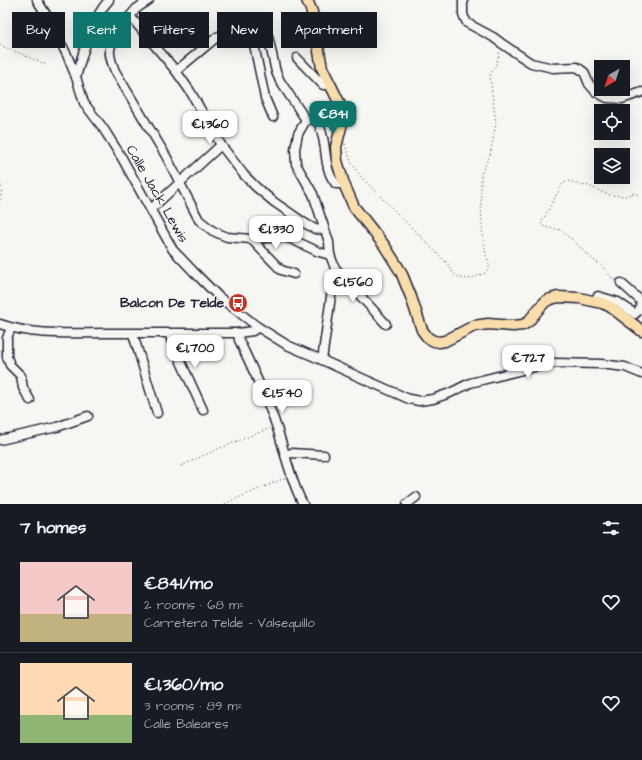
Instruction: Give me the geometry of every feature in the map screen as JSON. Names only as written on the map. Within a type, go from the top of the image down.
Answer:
[{"type":"main road","points":[[307,0],[312,12],[322,68],[342,108],[343,119],[336,147],[337,161],[344,184],[354,208],[384,246],[400,272],[411,297],[422,330],[428,338],[439,342],[445,341],[474,326],[488,324],[513,326],[523,325],[528,322],[546,301],[558,297],[594,300],[609,306],[642,331]]},
{"type":"street","name":"Calle Jack Lewis","points":[[37,0],[67,55],[84,102],[122,158],[173,250],[219,297],[258,327],[287,345],[409,399],[419,401],[433,399],[470,384],[555,363],[601,364],[625,367],[642,374]]},
{"type":"street","points":[[76,77],[87,38],[104,6],[109,0]]},
{"type":"street","points":[[131,15],[137,8],[149,0]]},
{"type":"street","points":[[463,0],[463,15],[468,23],[493,37],[501,44],[531,63],[553,68],[577,67],[584,72],[589,84],[596,92],[607,98],[622,99],[642,92]]},
{"type":"street","points":[[131,17],[190,90],[221,145],[244,175],[274,202],[306,224],[316,229],[324,230]]},
{"type":"street","points":[[176,71],[217,37]]},
{"type":"street","points":[[110,48],[110,59],[115,70],[166,156],[199,220],[213,231],[227,237],[251,239],[282,237],[291,239],[319,252],[330,255]]},
{"type":"street","points":[[255,48],[265,98],[273,117]]},
{"type":"street","points":[[271,48],[276,72],[280,81],[306,120]]},
{"type":"street","points":[[297,58],[323,85],[330,85]]},
{"type":"street","points":[[306,120],[311,119],[318,122],[322,133],[331,179],[336,184],[344,184]]},
{"type":"street","points":[[306,120],[298,134],[295,149],[296,164],[313,194],[329,242],[330,255],[335,268],[386,324]]},
{"type":"street","points":[[151,209],[221,145]]},
{"type":"street","points":[[251,239],[281,270],[294,274]]},
{"type":"street","points":[[322,360],[335,268]]},
{"type":"street","points":[[594,300],[598,296],[618,302],[635,314],[640,309],[641,301],[621,283]]},
{"type":"street","points":[[0,324],[31,332],[74,334],[238,333],[253,331],[258,327]]},
{"type":"street","points":[[11,328],[7,338],[7,357],[10,365],[21,376],[23,388],[30,400]]},
{"type":"street","points":[[170,333],[171,340],[203,410]]},
{"type":"street","points":[[238,333],[239,340],[264,395],[276,426],[291,476],[303,504]]},
{"type":"street","points":[[132,334],[157,413]]},
{"type":"street","points":[[0,440],[56,427],[88,416]]},
{"type":"street","points":[[285,455],[291,453],[324,455]]},
{"type":"street","points":[[407,504],[416,497]]},
{"type":"path","points":[[340,132],[351,162],[362,178],[447,263],[454,274],[460,278],[469,279],[485,273],[490,266],[486,255],[482,229],[481,174],[490,155],[496,124],[490,76],[497,62],[501,44]]},
{"type":"path","points":[[0,45],[47,65]]},
{"type":"path","points":[[621,283],[612,278],[601,265],[582,250],[574,240],[568,237],[562,230],[544,227],[542,223],[563,183],[570,181],[582,186],[586,185],[609,195],[625,196],[634,193],[642,196]]},
{"type":"path","points":[[0,183],[0,200]]},
{"type":"path","points":[[181,466],[218,449],[276,426]]},
{"type":"path","points":[[225,504],[291,476]]},
{"type":"place","name":"Balcon De Telde","points":[[238,303]]}]
